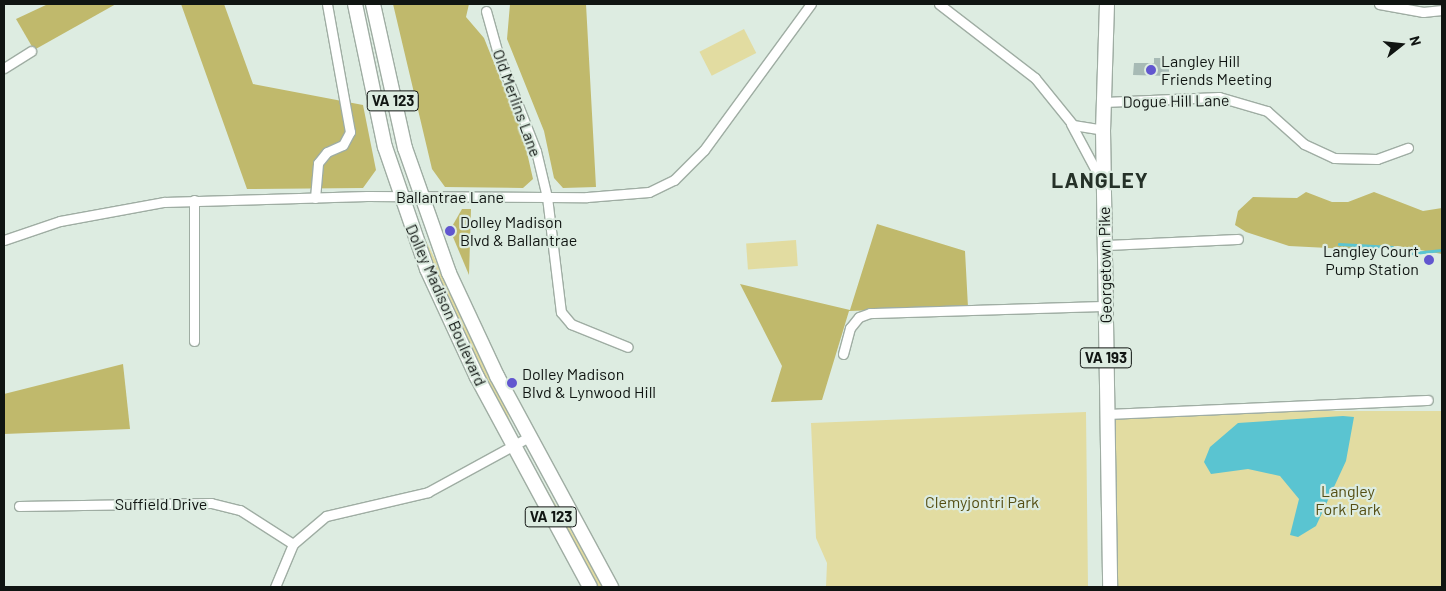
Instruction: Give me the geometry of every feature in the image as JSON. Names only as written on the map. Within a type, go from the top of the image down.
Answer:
[{"type":"main road","name":"Dolley Madison Boulevard","points":[[355,4],[376,109],[400,197],[440,300],[514,446],[590,587]]},
{"type":"main road","name":"Dolley Madison Boulevard","points":[[373,4],[390,90],[421,197],[462,304],[529,437],[611,587]]},
{"type":"main road","name":"Georgetown Pike","points":[[1107,4],[1103,130],[1110,587]]},
{"type":"street","points":[[315,198],[318,163],[327,152],[343,145],[350,132],[327,4]]},
{"type":"street","name":"Ballantrae Lane","points":[[4,240],[60,221],[133,206],[194,200],[635,195],[674,180],[714,138],[811,4]]},
{"type":"street","points":[[939,4],[1035,78],[1070,122],[1095,169],[1104,172]]},
{"type":"street","points":[[1379,4],[1424,12],[1442,10]]},
{"type":"street","name":"Old Merlins Lane","points":[[486,11],[498,54],[530,130],[547,196],[561,312],[571,324],[628,347]]},
{"type":"street","points":[[4,68],[32,51]]},
{"type":"street","name":"Dogue Hill Lane","points":[[1104,102],[1227,98],[1267,111],[1304,144],[1334,158],[1377,159],[1408,148]]},
{"type":"street","points":[[1070,122],[1084,129],[1103,130]]},
{"type":"street","points":[[194,200],[194,341]]},
{"type":"street","points":[[1106,245],[1238,239]]},
{"type":"street","points":[[843,354],[850,328],[860,317],[870,313],[1106,306]]},
{"type":"street","points":[[1106,414],[1428,400]]},
{"type":"street","points":[[275,587],[292,544],[326,516],[428,492],[529,437]]},
{"type":"street","name":"Suffield Drive","points":[[19,506],[211,503],[240,510],[292,544]]},
{"type":"green space","points":[[744,29],[756,53],[712,76],[699,52]]},
{"type":"green space","points":[[411,210],[505,403],[511,425],[457,328]]},
{"type":"green space","points":[[796,240],[798,266],[748,269],[746,243]]},
{"type":"green space","name":"Langley Fork Park","points":[[1111,411],[1442,411],[1442,587],[1111,587]]},
{"type":"green space","name":"Clemyjontri Park","points":[[1086,412],[1088,587],[826,587],[827,563],[816,538],[811,423]]},
{"type":"green space","points":[[524,453],[526,454],[604,587],[593,587]]},
{"type":"shaded area","points":[[48,4],[116,4],[34,50],[16,19]]},
{"type":"shaded area","points":[[181,4],[224,4],[253,84],[363,105],[376,170],[363,188],[247,189]]},
{"type":"shaded area","points":[[393,4],[469,4],[466,17],[484,38],[523,135],[533,179],[523,188],[445,187],[432,169]]},
{"type":"shaded area","points":[[510,4],[586,4],[596,187],[563,188],[554,178],[544,131],[507,39]]},
{"type":"shaded area","points":[[1306,192],[1332,202],[1348,202],[1374,192],[1423,211],[1442,208],[1442,254],[1398,246],[1348,249],[1289,246],[1246,232],[1235,225],[1238,211],[1253,197],[1297,198]]},
{"type":"shaded area","points":[[462,209],[471,209],[469,275],[450,230]]},
{"type":"shaded area","points":[[877,224],[965,251],[968,307],[849,311],[822,400],[771,402],[782,366],[740,284],[850,310]]},
{"type":"shaded area","points":[[123,364],[130,429],[4,434],[4,394]]},
{"type":"water","points":[[1343,416],[1354,417],[1346,461],[1316,526],[1298,537],[1290,535],[1299,499],[1280,476],[1248,469],[1211,474],[1204,462],[1210,447],[1238,423]]},
{"type":"building","name":"Langley Hill Friends Meeting","points":[[1154,58],[1163,58],[1163,64],[1169,64],[1169,76],[1133,75],[1134,63],[1154,63]]},
{"type":"waterway","points":[[1339,244],[1392,247],[1404,254],[1442,250]]},
{"type":"place","name":"Langley Hill Friends Meeting","points":[[1151,70]]},
{"type":"place","name":"Dolley Madison Blvd & Ballantrae","points":[[450,231]]},
{"type":"place","name":"Langley Court Pump Station","points":[[1429,260]]},
{"type":"place","name":"Dolley Madison Blvd & Lynwood Hill","points":[[512,383]]},
{"type":"district","name":"LANGLEY","points":[[1100,180]]}]
